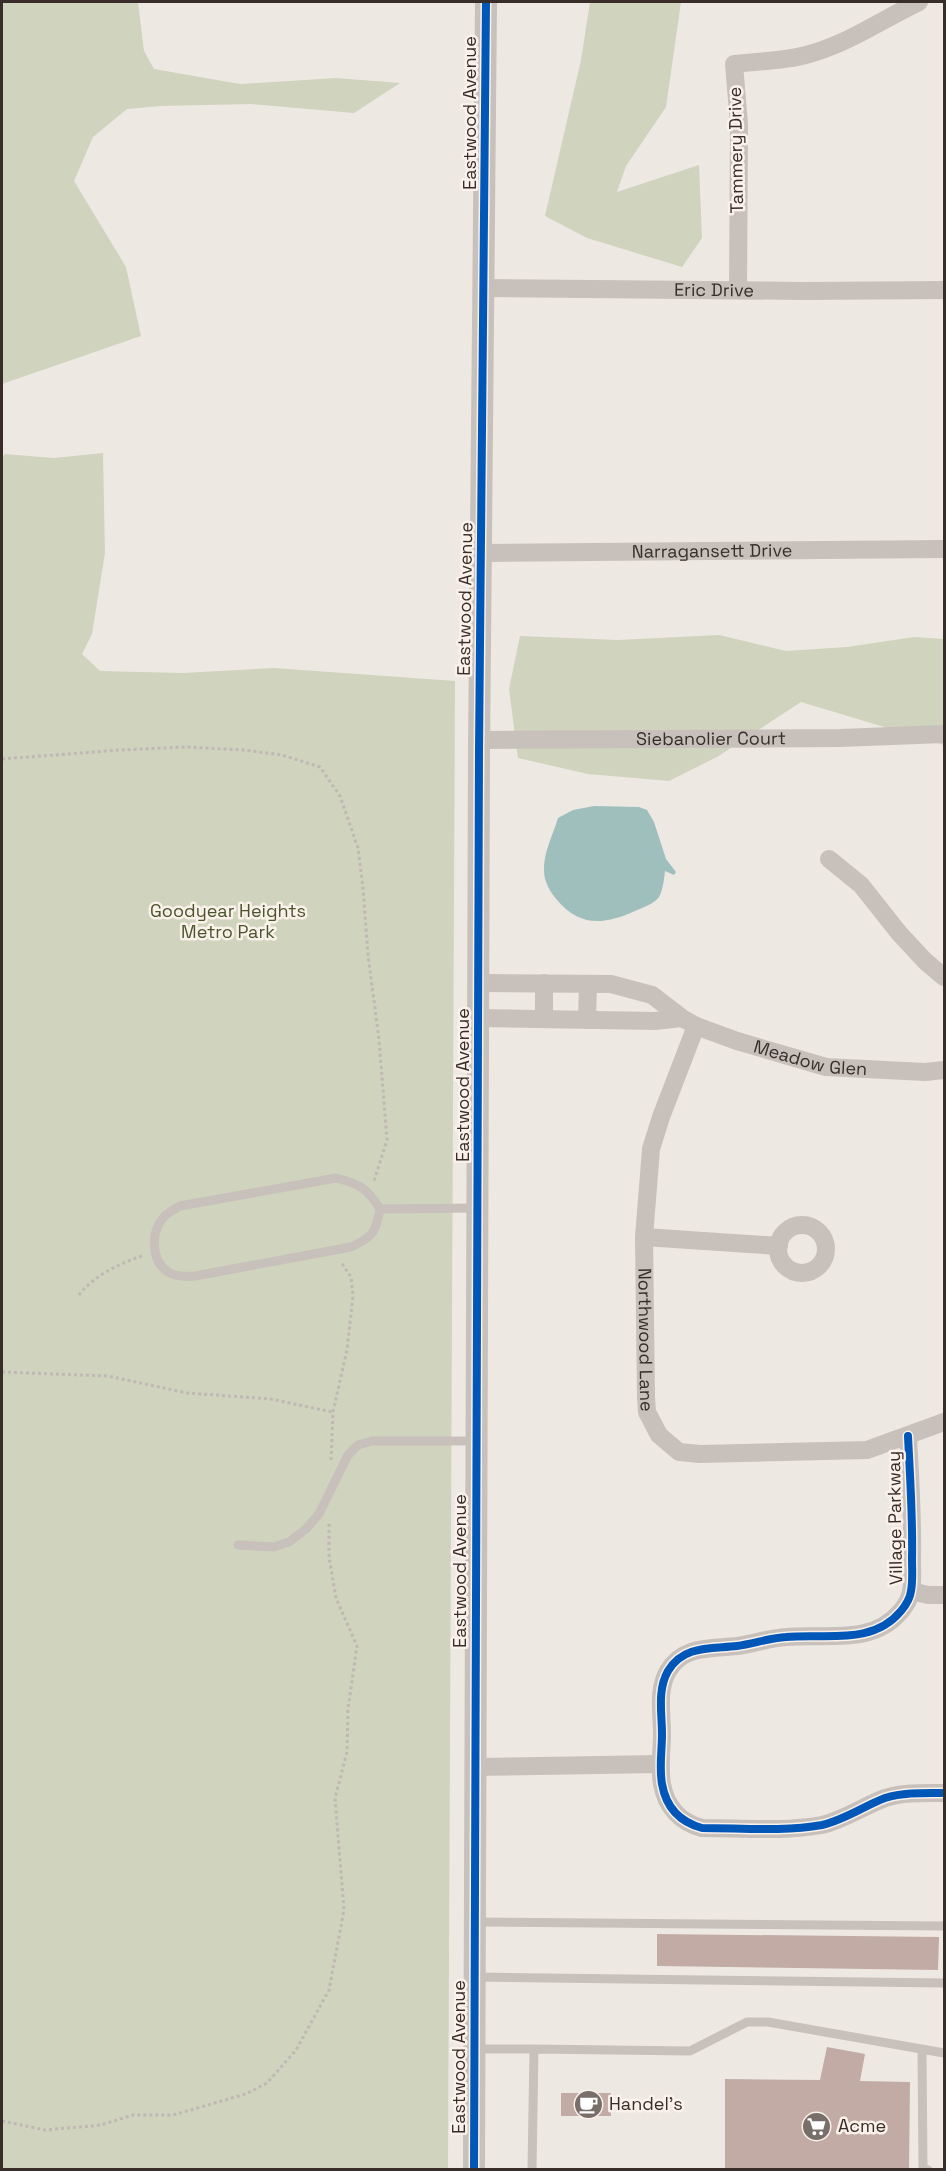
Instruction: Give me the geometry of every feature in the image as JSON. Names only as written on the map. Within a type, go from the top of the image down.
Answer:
[{"type":"street","name":"Eastwood Avenue","points":[[474,2169],[479,740],[486,2]]},
{"type":"street","name":"Tammery Drive","points":[[738,290],[739,124],[734,64],[789,59],[817,52],[844,41],[919,2]]},
{"type":"street","name":"Eric Drive","points":[[484,288],[945,290]]},
{"type":"street","name":"Narragansett Drive","points":[[481,553],[945,549]]},
{"type":"street","name":"Siebanolier Court","points":[[479,740],[840,738],[945,734]]},
{"type":"street","points":[[829,859],[861,885],[899,933],[925,961],[945,977]]},
{"type":"street","name":"Meadow Glen","points":[[478,983],[611,984],[652,995],[689,1022],[737,1041],[826,1067],[925,1072],[945,1070]]},
{"type":"street","points":[[544,983],[544,1019]]},
{"type":"street","points":[[587,1020],[588,984]]},
{"type":"street","name":"Meadow Glen","points":[[478,1018],[689,1022]]},
{"type":"street","name":"Northwood Lane","points":[[689,1022],[651,1149],[644,1237],[647,1412],[659,1435],[679,1452],[700,1454],[867,1450],[945,1422]]},
{"type":"street","points":[[644,1237],[779,1246]]},
{"type":"street","name":"Village Parkway","points":[[908,1436],[913,1539],[911,1591],[909,1601],[902,1611],[894,1619],[871,1633],[861,1635],[791,1636],[737,1646],[706,1647],[687,1653],[678,1659],[663,1681],[660,1764],[663,1790],[670,1806],[683,1821],[702,1828],[794,1828],[821,1825],[888,1798],[916,1793],[945,1792]]},
{"type":"street","points":[[911,1591],[928,1595],[945,1595]]},
{"type":"street","points":[[474,1767],[660,1764]]},
{"type":"lane","points":[[336,1178],[356,1183],[370,1193],[380,1209],[376,1228],[366,1240],[351,1247],[181,1277],[166,1271],[156,1257],[154,1245],[156,1228],[165,1215],[180,1206],[336,1178]]},
{"type":"lane","points":[[380,1209],[478,1208]]},
{"type":"lane","points":[[238,1545],[273,1547],[289,1542],[306,1529],[319,1514],[348,1455],[358,1445],[372,1441],[476,1441]]},
{"type":"lane","points":[[474,1922],[945,1926]]},
{"type":"lane","points":[[474,1977],[945,1983]]},
{"type":"lane","points":[[474,2049],[690,2051],[747,2022],[768,2022],[945,2054]]},
{"type":"lane","points":[[532,2169],[534,2049]]},
{"type":"lane","points":[[922,2050],[923,2169],[928,2169]]},
{"type":"path","points":[[2,759],[186,747],[244,750],[282,755],[320,767],[340,796],[358,848],[363,888],[387,1140],[370,1193]]},
{"type":"path","points":[[2,2121],[45,2130],[101,2125],[133,2115],[173,2115],[246,2094],[267,2083],[296,2050],[329,1990],[344,1910],[335,1798],[347,1752],[348,1709],[357,1646],[336,1598],[329,1557],[333,1412],[347,1350],[353,1296],[351,1277],[333,1250]]},
{"type":"path","points":[[79,1295],[85,1287],[112,1269],[155,1252]]},
{"type":"path","points":[[2,1372],[108,1376],[187,1393],[271,1399],[333,1412]]},
{"type":"green space","points":[[2,2],[138,2],[144,51],[154,69],[240,84],[336,78],[400,83],[354,113],[251,104],[127,109],[93,137],[74,181],[126,267],[141,336],[2,384]]},
{"type":"green space","points":[[590,2],[681,2],[666,107],[626,166],[617,192],[699,165],[702,238],[682,267],[587,238],[545,216],[581,60]]},
{"type":"green space","name":"Goodyear Heights Metro Park","points":[[103,453],[105,553],[92,634],[82,654],[100,671],[183,673],[274,668],[455,681],[448,2169],[2,2169],[2,457],[5,454],[54,458]]},
{"type":"green space","points":[[719,635],[786,651],[847,647],[914,637],[944,639],[944,745],[801,702],[717,757],[669,781],[588,774],[518,758],[509,689],[520,636],[618,640]]},
{"type":"water","points":[[594,806],[639,807],[647,810],[654,822],[666,859],[676,872],[674,875],[665,871],[659,897],[654,902],[624,916],[603,921],[584,919],[566,909],[552,894],[544,875],[547,851],[558,818],[573,810]]},
{"type":"building","points":[[657,1934],[939,1937],[938,1970],[657,1966]]},
{"type":"building","name":"Acme","points":[[827,2047],[865,2054],[860,2081],[910,2082],[909,2169],[725,2169],[725,2079],[820,2080]]},
{"type":"building","points":[[561,2093],[611,2093],[611,2116],[561,2116]]},
{"type":"cycle path","points":[[474,2170],[479,751],[486,2]]},
{"type":"cycle path","points":[[908,1436],[912,1513],[912,1587],[905,1606],[889,1622],[862,1634],[780,1638],[737,1646],[708,1648],[690,1652],[681,1657],[668,1671],[662,1686],[661,1778],[667,1800],[675,1812],[687,1822],[702,1828],[777,1829],[822,1825],[892,1796],[944,1793]]},
{"type":"place","name":"Handel's","points":[[588,2104]]},
{"type":"place","name":"Acme","points":[[817,2126]]}]
